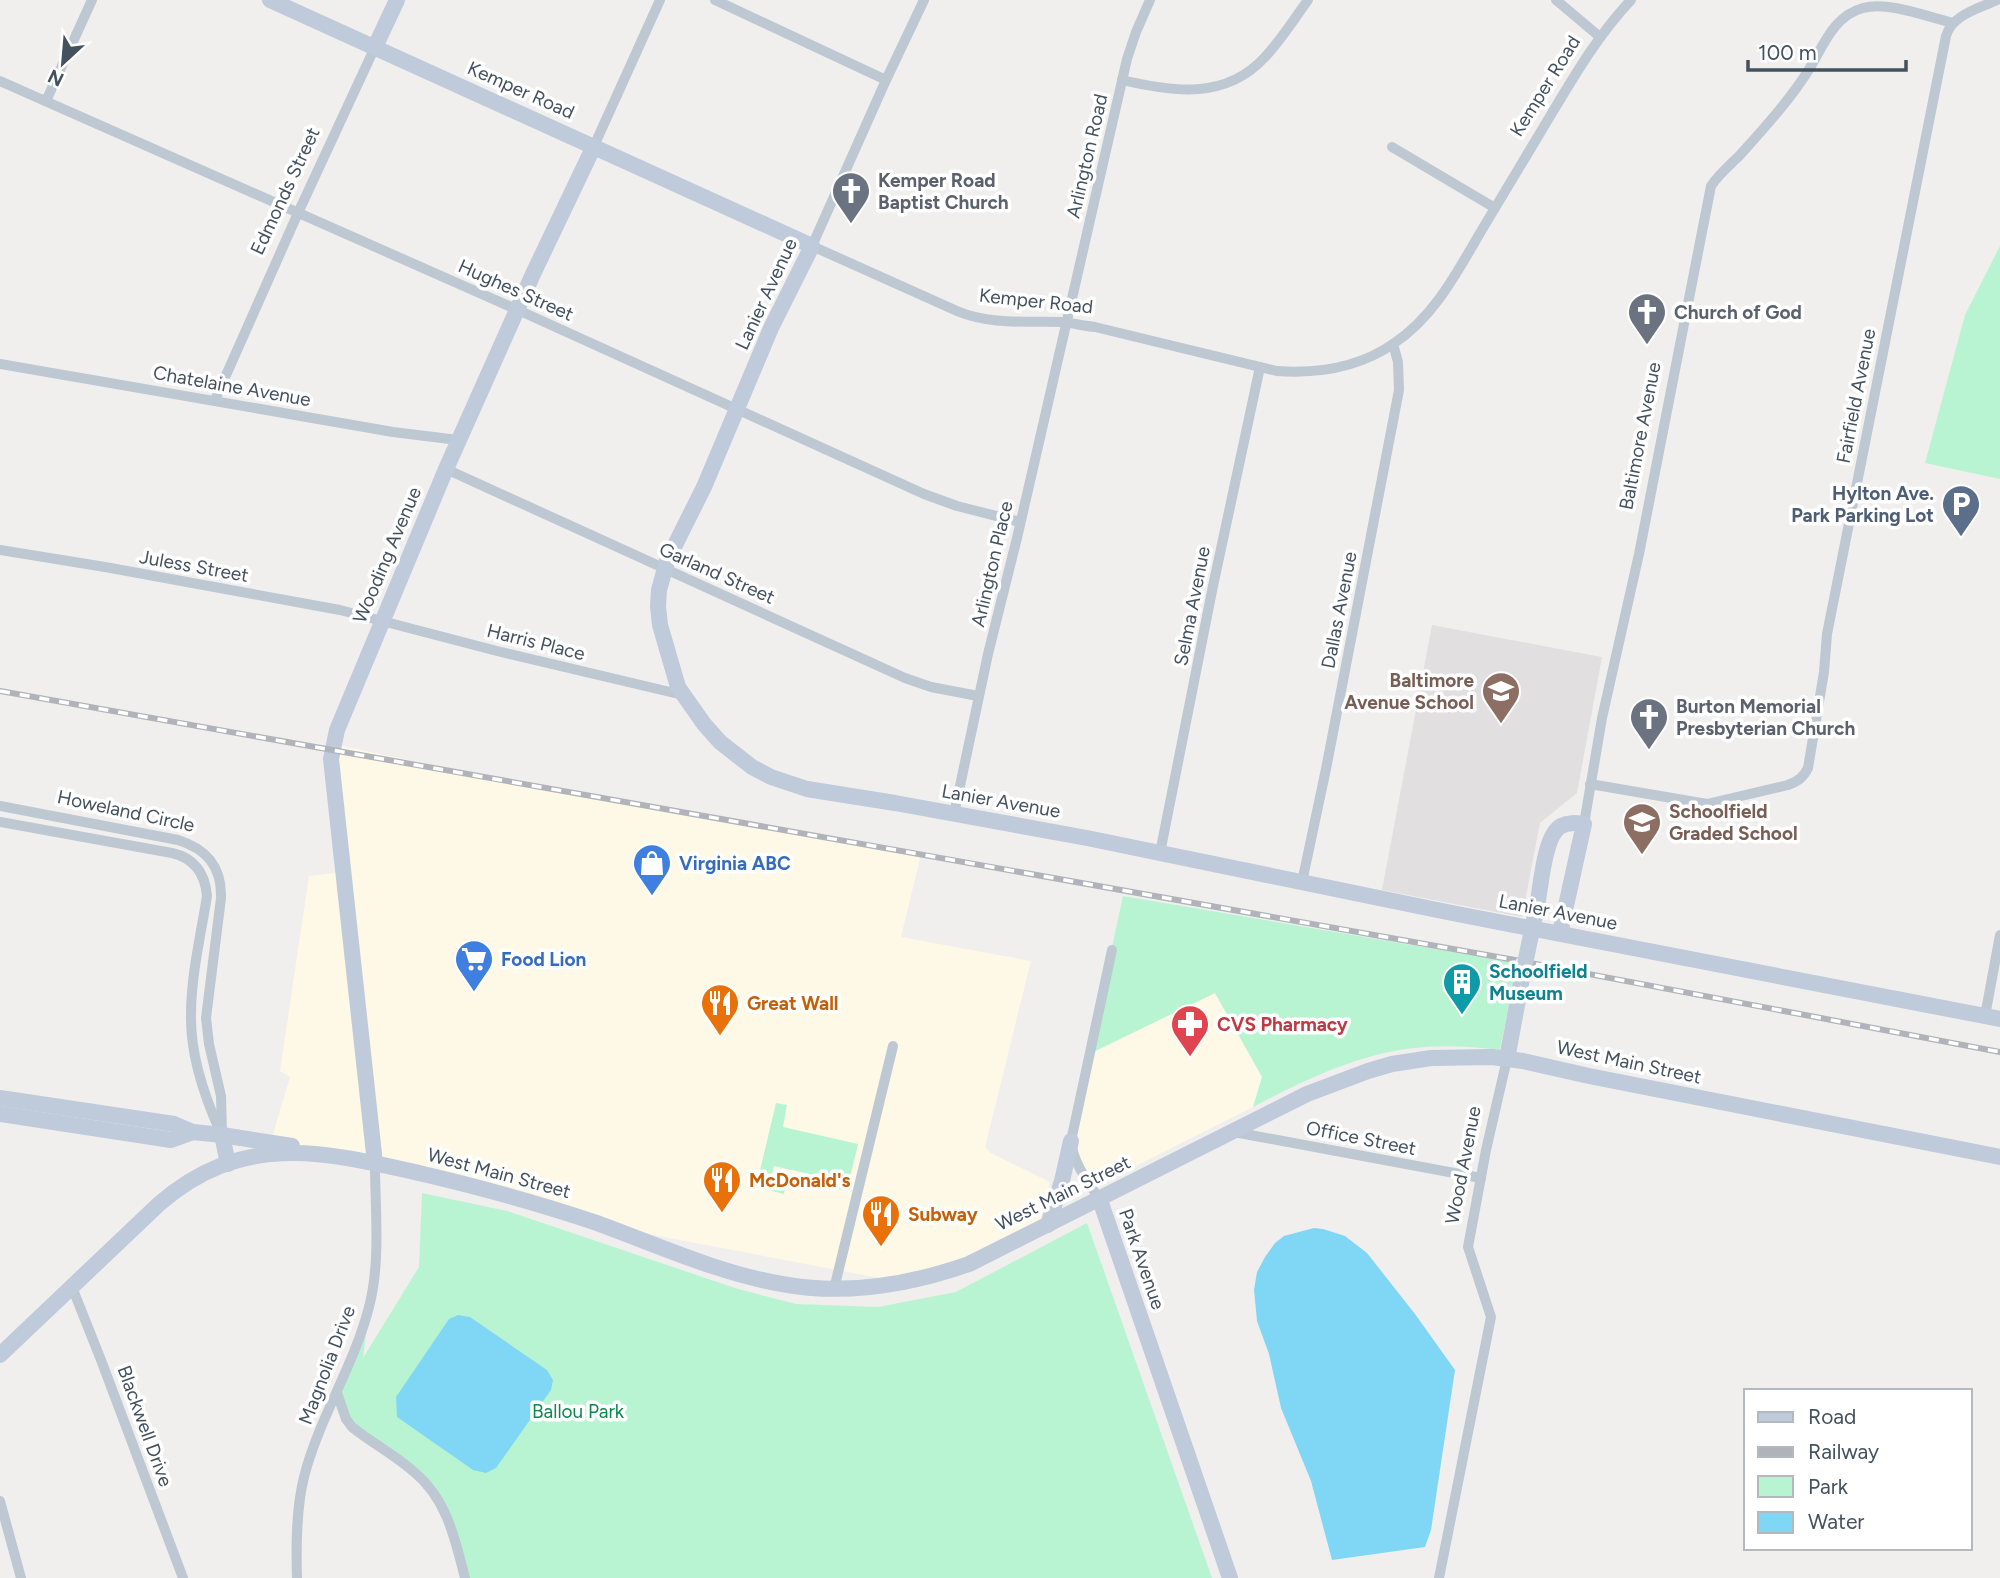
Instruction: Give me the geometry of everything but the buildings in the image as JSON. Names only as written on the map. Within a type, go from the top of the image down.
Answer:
[{"type":"street","points":[[46,101],[92,0]]},
{"type":"street","name":"Kemper Road","points":[[270,0],[968,316],[998,321],[1066,323],[1095,327],[1260,367],[1297,372],[1335,369],[1371,357],[1393,344],[1419,323],[1442,296],[1585,59],[1631,0]]},
{"type":"street","name":"Edmonds Street","points":[[215,400],[397,0]]},
{"type":"street","name":"Wooding Avenue","points":[[375,1163],[331,759],[337,730],[458,440],[660,0]]},
{"type":"street","points":[[715,0],[886,80]]},
{"type":"street","name":"Lanier Avenue","points":[[924,0],[812,246],[771,328],[704,487],[664,569],[659,590],[660,625],[678,687],[720,742],[735,755],[771,777],[807,789],[1160,853],[1992,1018]]},
{"type":"street","name":"Arlington Road","points":[[1066,323],[1122,80],[1136,32],[1150,0]]},
{"type":"street","points":[[1122,80],[1159,88],[1198,90],[1232,81],[1265,57],[1308,0]]},
{"type":"street","points":[[1556,0],[1600,37]]},
{"type":"street","points":[[1953,23],[1997,0]]},
{"type":"street","name":"Baltimore Avenue","points":[[1560,933],[1584,824],[1602,718],[1639,554],[1711,186],[1787,100],[1835,26],[1850,13],[1882,6],[1953,23]]},
{"type":"street","name":"Fairfield Avenue","points":[[1590,784],[1711,804],[1797,782],[1808,768],[1824,672],[1827,634],[1849,520],[1932,101],[1946,36],[1953,23]]},
{"type":"street","name":"Hughes Street","points":[[0,81],[518,310],[924,494],[957,506],[1020,522]]},
{"type":"street","points":[[1392,147],[1495,208]]},
{"type":"street","name":"Arlington Place","points":[[954,814],[978,696],[1066,323]]},
{"type":"street","name":"Dallas Avenue","points":[[1302,882],[1399,390],[1398,362],[1393,344]]},
{"type":"street","name":"Chatelaine Avenue","points":[[0,364],[393,432],[458,440]]},
{"type":"street","name":"Selma Avenue","points":[[1160,853],[1260,367]]},
{"type":"street","name":"Garland Street","points":[[446,469],[905,678],[932,687],[978,696]]},
{"type":"street","name":"Juless Street","points":[[0,550],[170,579],[382,620]]},
{"type":"street","name":"Harris Place","points":[[382,620],[497,651],[683,695]]},
{"type":"street","points":[[3,823],[5,807]]},
{"type":"street","name":"Howeland Circle","points":[[5,807],[170,838],[198,848],[215,867],[220,883],[220,907],[206,1018],[221,1096],[222,1135],[228,1164]]},
{"type":"street","name":"Wood Avenue","points":[[1439,1578],[1491,1317],[1468,1247],[1481,1178],[1551,836],[1562,825],[1571,822],[1584,824]]},
{"type":"street","name":"Howeland Circle","points":[[3,823],[168,852],[185,857],[197,866],[206,888],[206,904],[191,1011],[192,1032],[204,1096],[222,1135]]},
{"type":"street","points":[[168,852],[170,838]]},
{"type":"street","points":[[206,904],[220,907]]},
{"type":"street","points":[[1992,1018],[2000,935]]},
{"type":"street","points":[[1048,1225],[1062,1181],[1112,950]]},
{"type":"street","points":[[196,968],[212,969]]},
{"type":"street","points":[[192,1032],[208,1032]]},
{"type":"street","points":[[834,1289],[893,1046]]},
{"type":"street","name":"West Main Street","points":[[0,1355],[175,1191],[199,1176],[228,1164],[275,1153],[329,1154],[497,1192],[754,1279],[783,1285],[834,1289],[906,1283],[969,1264],[1326,1086],[1392,1064],[1430,1058],[1507,1059],[2000,1157]]},
{"type":"street","points":[[0,1098],[170,1140],[193,1132],[276,1143],[329,1154]]},
{"type":"street","points":[[0,1114],[81,1118]]},
{"type":"street","name":"Office Street","points":[[1234,1132],[1481,1178]]},
{"type":"street","name":"Park Avenue","points":[[1071,1141],[1076,1161],[1100,1200],[1230,1578]]},
{"type":"street","name":"Magnolia Drive","points":[[297,1578],[299,1502],[304,1476],[357,1345],[373,1286],[375,1163]]},
{"type":"street","name":"Blackwell Drive","points":[[72,1287],[183,1578]]},
{"type":"street","points":[[337,1393],[346,1419],[352,1427],[415,1472],[434,1493],[450,1523],[465,1578]]},
{"type":"street","points":[[0,1501],[20,1578]]},
{"type":"shaded area","name":"Baltimore Avenue School","points":[[1432,625],[1602,657],[1577,793],[1540,823],[1522,917],[1382,890]]},
{"type":"shaded area","points":[[333,744],[541,788],[921,854],[901,937],[1031,961],[985,1147],[991,1153],[1050,1182],[1039,1229],[906,1283],[600,1225],[276,1143],[273,1134],[290,1077],[280,1071],[309,876],[342,872]]},
{"type":"shaded area","points":[[1215,993],[1262,1077],[1253,1107],[1108,1180],[1084,1175],[1073,1154],[1089,1054]]},
{"type":"green space","points":[[2000,246],[2000,479],[1925,463],[1965,315]]},
{"type":"green space","points":[[1123,896],[1517,963],[1500,1050],[1434,1046],[1380,1054],[1336,1068],[1253,1107],[1262,1077],[1215,993],[1089,1054]]},
{"type":"green space","points":[[776,1103],[787,1105],[783,1127],[858,1144],[847,1190],[826,1187],[827,1178],[774,1166],[767,1184],[785,1188],[784,1194],[756,1187]]},
{"type":"green space","name":"Ballou Park","points":[[422,1193],[507,1211],[738,1289],[796,1304],[878,1307],[956,1292],[1087,1223],[1212,1578],[465,1578],[450,1523],[427,1485],[346,1419],[337,1393],[357,1345],[375,1264],[363,1358],[419,1267]]},
{"type":"water","points":[[1314,1228],[1345,1236],[1367,1253],[1455,1370],[1431,1530],[1425,1547],[1332,1560],[1311,1481],[1281,1408],[1269,1354],[1257,1321],[1254,1290],[1257,1272],[1275,1243],[1284,1236]]},
{"type":"water","points":[[458,1315],[470,1317],[547,1370],[553,1380],[551,1390],[496,1468],[486,1473],[473,1470],[397,1417],[396,1397],[449,1319]]},
{"type":"railway","points":[[0,691],[1515,960],[2000,1052]]},
{"type":"place","name":"Kemper Road Baptist Church","points":[[851,225]]},
{"type":"place","name":"Church of God","points":[[1647,346]]},
{"type":"place","name":"Hylton Ave. Park Parking Lot","points":[[1961,538]]},
{"type":"place","name":"Baltimore Avenue School","points":[[1501,725]]},
{"type":"place","name":"Burton Memorial Presbyterian Church","points":[[1649,751]]},
{"type":"place","name":"Schoolfield Graded School","points":[[1642,856]]},
{"type":"place","name":"Virginia ABC","points":[[652,897]]},
{"type":"place","name":"Food Lion","points":[[474,993]]},
{"type":"place","name":"Schoolfield Museum","points":[[1462,1016]]},
{"type":"place","name":"Great Wall","points":[[720,1037]]},
{"type":"place","name":"CVS Pharmacy","points":[[1190,1058]]},
{"type":"place","name":"McDonald's","points":[[722,1214]]},
{"type":"place","name":"Subway","points":[[881,1248]]}]
